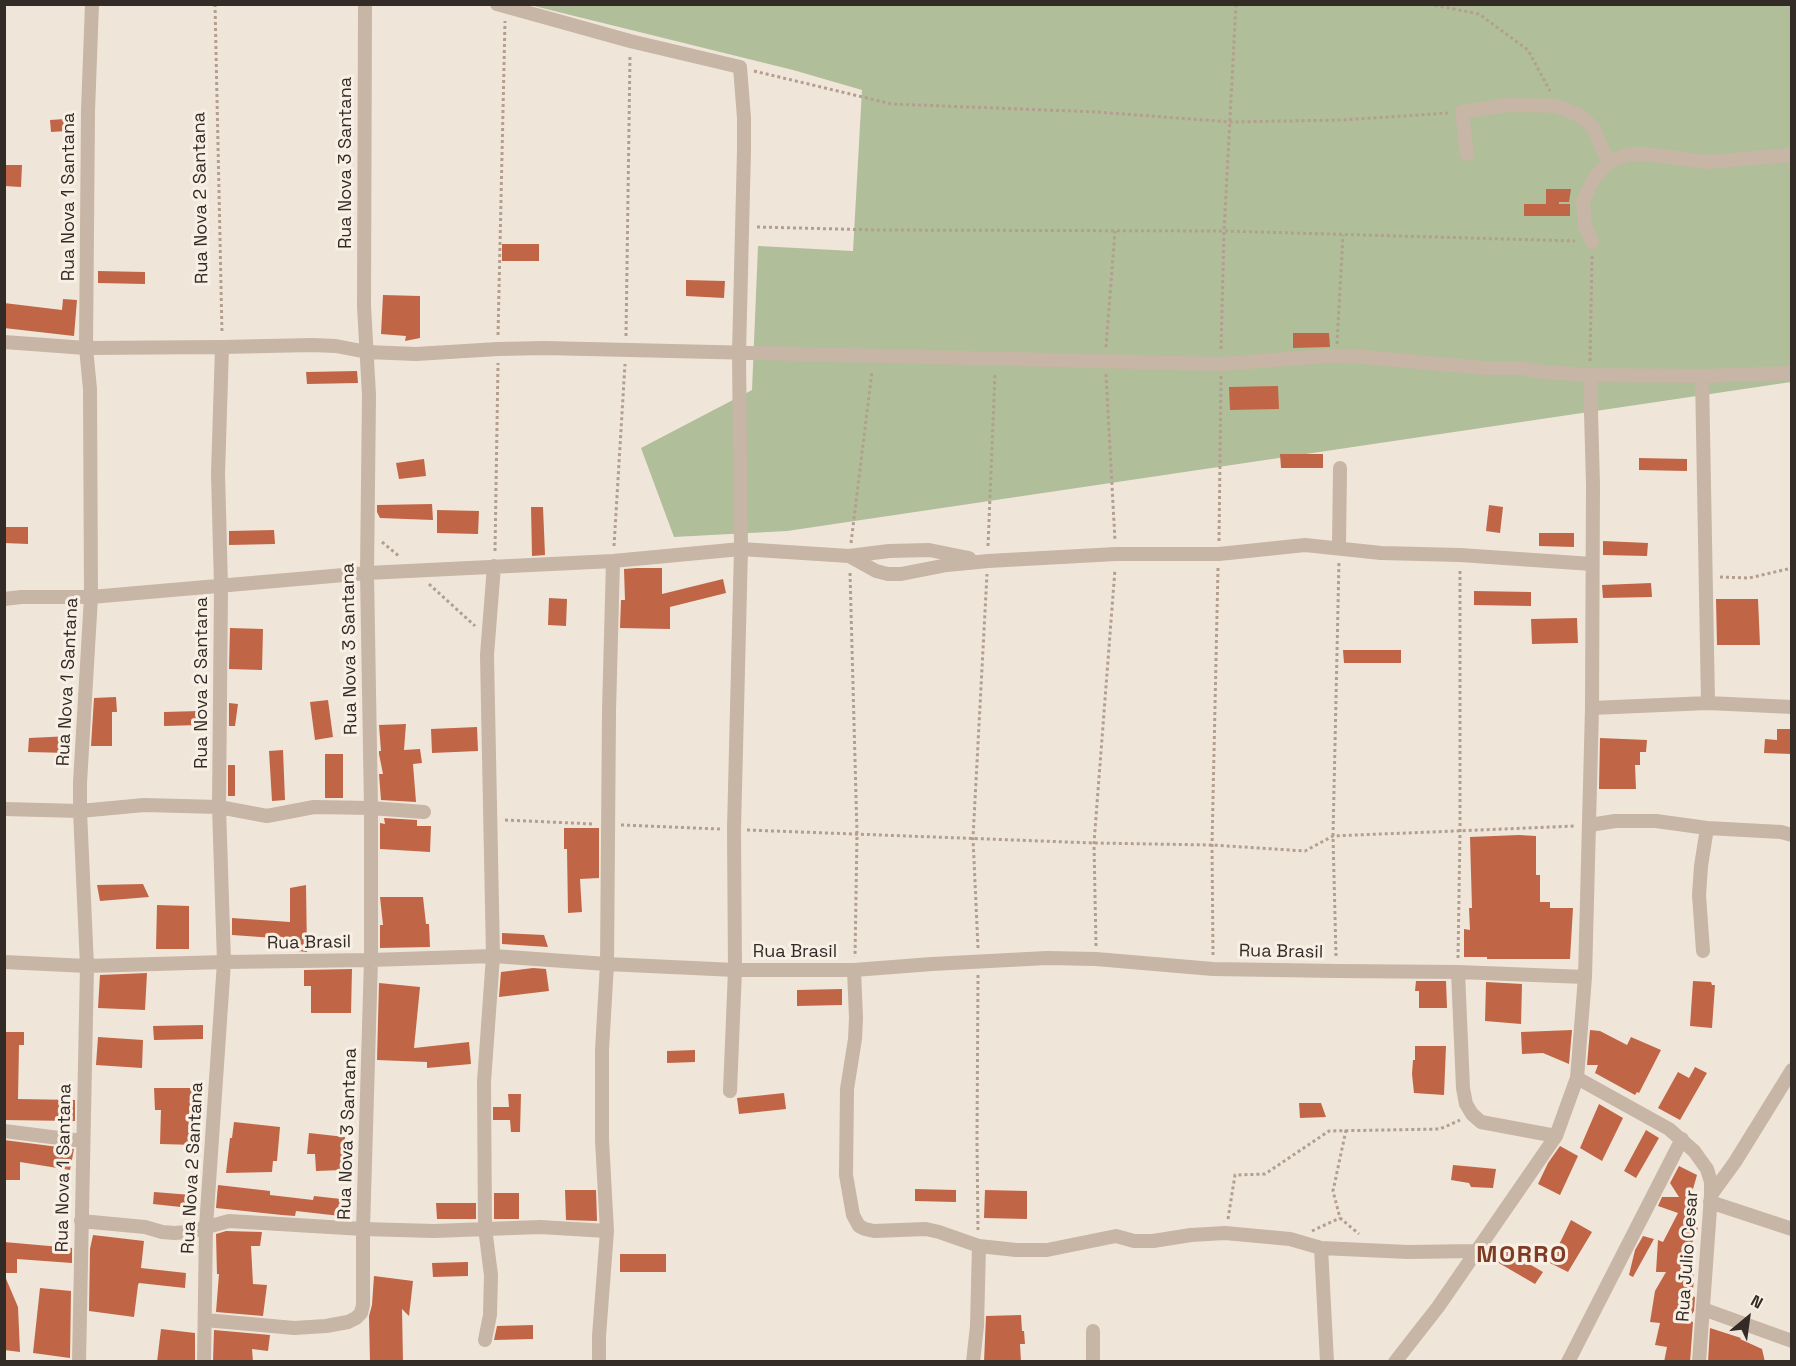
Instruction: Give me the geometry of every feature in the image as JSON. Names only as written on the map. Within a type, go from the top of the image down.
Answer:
[{"type":"street","name":"Rua Nova 1 Santana","points":[[79,1362],[87,966],[80,811],[91,597],[90,389],[86,348],[88,111],[92,4]]},
{"type":"street","name":"Rua Nova 3 Santana","points":[[205,1320],[294,1328],[348,1322],[361,1313],[371,960],[367,573],[369,395],[364,306],[365,4]]},
{"type":"street","points":[[501,6],[630,41],[741,67],[744,118],[739,353],[741,549],[734,829],[735,970],[730,1091]]},
{"type":"street","points":[[1467,154],[1462,112],[1507,105],[1557,106],[1580,116],[1593,128],[1608,162]]},
{"type":"street","points":[[1592,242],[1585,226],[1583,201],[1593,180],[1608,162],[1630,154],[1707,162],[1791,155]]},
{"type":"street","points":[[4,342],[86,348],[312,345],[336,346],[367,352],[416,354],[498,348],[625,349],[1221,364],[1328,356],[1483,368],[1522,368],[1542,372],[1590,375],[1702,376],[1791,373]]},
{"type":"street","name":"Rua Nova 2 Santana","points":[[204,1362],[206,1227],[224,962],[219,807],[221,586],[218,474],[222,347]]},
{"type":"street","points":[[1395,1362],[1438,1307],[1556,1136],[1577,1078],[1585,977],[1590,825],[1593,485],[1590,375]]},
{"type":"street","points":[[1702,376],[1708,703]]},
{"type":"street","points":[[1339,547],[1340,468]]},
{"type":"street","points":[[849,556],[876,571],[888,574],[988,561],[1116,554],[1219,554],[1305,545],[1381,553],[1460,555],[1592,564]]},
{"type":"street","points":[[4,599],[91,597],[367,573],[613,561],[741,549],[849,556],[889,551],[929,550],[988,561]]},
{"type":"street","points":[[599,1362],[607,1232],[602,1140],[602,1050],[607,964],[609,679],[613,561]]},
{"type":"street","points":[[485,1340],[490,1315],[491,1275],[485,1228],[484,1082],[493,956],[487,655],[494,566]]},
{"type":"street","points":[[1592,708],[1708,703],[1791,707]]},
{"type":"street","points":[[4,809],[80,811],[144,805],[219,807],[267,816],[314,807],[424,812]]},
{"type":"street","points":[[1590,825],[1615,821],[1656,821],[1707,828],[1781,832],[1791,835]]},
{"type":"street","points":[[1703,951],[1699,895],[1707,828]]},
{"type":"street","name":"Rua Brasil","points":[[4,962],[87,966],[493,956],[735,970],[854,970],[1047,958],[1096,959],[1213,969],[1458,972],[1585,977]]},
{"type":"street","points":[[854,970],[856,1018],[847,1089],[846,1175],[850,1203],[855,1221],[859,1226],[874,1231],[926,1229],[979,1246],[1016,1250],[1047,1250],[1116,1236],[1153,1241],[1225,1233],[1290,1239],[1321,1248],[1408,1252],[1476,1251]]},
{"type":"street","points":[[1458,972],[1463,1088],[1466,1104],[1481,1122],[1556,1136]]},
{"type":"street","points":[[1791,1070],[1710,1199],[1791,1229]]},
{"type":"street","name":"Rua Julio Cesar","points":[[1577,1078],[1653,1119],[1682,1139],[1707,1169],[1711,1182],[1699,1362]]},
{"type":"street","points":[[4,1131],[82,1141]]},
{"type":"street","points":[[1568,1362],[1682,1139]]},
{"type":"street","points":[[81,1221],[146,1227],[174,1233],[189,1232],[229,1221],[363,1229],[434,1231],[540,1227],[607,1232]]},
{"type":"street","points":[[973,1362],[977,1326],[979,1246]]},
{"type":"street","points":[[1321,1248],[1326,1362]]},
{"type":"street","points":[[1703,1309],[1791,1341]]},
{"type":"street","points":[[1093,1331],[1093,1362]]},
{"type":"path","name":"Rua Nova 2 Santana","points":[[215,4],[222,347]]},
{"type":"path","points":[[1213,969],[1212,845],[1224,231],[1236,4]]},
{"type":"path","points":[[1429,4],[1479,14],[1528,50],[1557,106]]},
{"type":"path","points":[[494,566],[501,6]]},
{"type":"path","points":[[613,561],[625,349],[630,41]]},
{"type":"path","points":[[741,67],[892,104],[1097,112],[1231,122],[1342,120],[1462,112]]},
{"type":"path","points":[[743,227],[878,230],[1224,231],[1592,242],[1590,375]]},
{"type":"path","points":[[1096,959],[1094,843],[1116,554],[1105,361],[1115,231]]},
{"type":"path","points":[[1337,357],[1343,235]]},
{"type":"path","points":[[854,970],[857,834],[849,556],[874,355]]},
{"type":"path","points":[[979,1246],[978,962],[973,838],[996,358]]},
{"type":"path","points":[[1337,971],[1333,836],[1339,547]]},
{"type":"path","points":[[1458,972],[1460,555]]},
{"type":"path","points":[[1706,577],[1749,578],[1791,568]]},
{"type":"path","points":[[491,819],[1305,850],[1333,836],[1590,825]]},
{"type":"path","points":[[1225,1233],[1235,1175],[1265,1174],[1329,1131],[1440,1129],[1472,1114]]},
{"type":"path","points":[[1347,1130],[1333,1191],[1341,1218],[1379,1251]]},
{"type":"path","points":[[1290,1239],[1341,1218]]},
{"type":"green space","points":[[530,5],[1791,5],[1791,382],[787,531],[674,537],[641,448],[752,390],[758,246],[853,251],[862,90],[793,70]]},
{"type":"building","points":[[65,119],[66,131],[51,132],[50,120]]},
{"type":"building","points":[[4,165],[22,165],[21,187],[4,186]]},
{"type":"building","points":[[1546,189],[1571,189],[1569,202],[1559,202],[1559,204],[1570,204],[1570,216],[1524,216],[1524,204],[1546,204]]},
{"type":"building","points":[[502,244],[539,244],[539,261],[502,261]]},
{"type":"building","points":[[98,271],[145,272],[145,284],[98,283]]},
{"type":"building","points":[[686,280],[725,281],[724,298],[686,296]]},
{"type":"building","points":[[383,295],[420,296],[420,338],[405,341],[406,336],[381,334]]},
{"type":"building","points":[[63,299],[77,300],[74,336],[4,328],[4,303],[62,310]]},
{"type":"building","points":[[1293,333],[1329,333],[1330,347],[1293,348]]},
{"type":"building","points":[[357,371],[358,383],[307,384],[306,372]]},
{"type":"building","points":[[1278,386],[1279,409],[1230,410],[1229,387]]},
{"type":"building","points":[[1280,454],[1323,454],[1323,468],[1281,468]]},
{"type":"building","points":[[1639,458],[1687,459],[1687,471],[1639,470]]},
{"type":"building","points":[[424,459],[426,476],[399,479],[396,463]]},
{"type":"building","points":[[432,504],[433,520],[380,518],[377,512],[377,505]]},
{"type":"building","points":[[1489,505],[1503,507],[1500,533],[1486,531]]},
{"type":"building","points":[[531,507],[543,507],[545,555],[532,556]]},
{"type":"building","points":[[437,510],[479,511],[478,534],[437,533]]},
{"type":"building","points":[[4,527],[28,527],[28,544],[4,543]]},
{"type":"building","points":[[274,530],[275,544],[229,545],[229,531]]},
{"type":"building","points":[[1539,533],[1574,533],[1574,547],[1539,546]]},
{"type":"building","points":[[1603,541],[1648,543],[1647,556],[1603,555]]},
{"type":"building","points":[[662,568],[662,594],[723,579],[726,593],[670,607],[670,629],[620,628],[621,600],[625,600],[624,569]]},
{"type":"building","points":[[1651,583],[1652,597],[1603,598],[1602,585]]},
{"type":"building","points":[[1474,591],[1531,592],[1531,606],[1474,605]]},
{"type":"building","points":[[549,598],[567,599],[566,626],[548,625]]},
{"type":"building","points":[[1716,599],[1758,599],[1760,645],[1717,645]]},
{"type":"building","points":[[1577,618],[1578,643],[1532,644],[1531,619]]},
{"type":"building","points":[[230,628],[263,629],[262,670],[229,669]]},
{"type":"building","points":[[1343,650],[1401,650],[1401,663],[1344,663]]},
{"type":"building","points":[[116,697],[117,712],[112,712],[112,746],[91,746],[94,698]]},
{"type":"building","points":[[328,700],[333,737],[315,740],[310,702]]},
{"type":"building","points":[[229,703],[238,704],[235,726],[229,726]]},
{"type":"building","points":[[199,711],[200,725],[164,726],[164,712]]},
{"type":"building","points":[[406,724],[404,750],[420,749],[422,763],[413,764],[416,802],[381,800],[379,774],[383,774],[379,754],[381,751],[379,725]]},
{"type":"building","points":[[477,727],[478,751],[432,753],[431,729]]},
{"type":"building","points":[[1777,729],[1791,729],[1791,754],[1764,753],[1765,739],[1777,740]]},
{"type":"building","points":[[71,736],[70,753],[28,752],[29,738]]},
{"type":"building","points":[[1600,738],[1647,740],[1646,752],[1640,752],[1640,765],[1635,765],[1636,789],[1599,789]]},
{"type":"building","points":[[283,750],[285,800],[272,801],[269,751]]},
{"type":"building","points":[[325,754],[343,754],[343,798],[325,798]]},
{"type":"building","points":[[228,765],[235,765],[235,796],[228,796]]},
{"type":"building","points":[[384,818],[417,820],[417,826],[431,826],[430,852],[380,849],[380,823],[385,824]]},
{"type":"building","points":[[564,828],[599,828],[599,878],[580,879],[582,912],[568,913],[567,849],[564,849]]},
{"type":"building","points":[[1536,836],[1536,875],[1540,875],[1540,902],[1550,902],[1550,908],[1573,908],[1570,959],[1464,957],[1464,929],[1470,930],[1469,908],[1472,908],[1470,837]]},
{"type":"building","points":[[143,884],[149,897],[100,901],[97,885]]},
{"type":"building","points":[[306,885],[307,952],[289,950],[289,939],[232,935],[232,918],[290,922],[290,888]]},
{"type":"building","points":[[380,897],[423,897],[426,924],[429,924],[430,947],[380,948],[380,925],[383,925]]},
{"type":"building","points":[[157,905],[189,906],[189,949],[156,949]]},
{"type":"building","points":[[502,933],[544,935],[548,947],[502,944]]},
{"type":"building","points":[[533,968],[546,969],[549,991],[499,997],[501,972]]},
{"type":"building","points":[[352,969],[351,1013],[311,1013],[311,986],[304,986],[304,970]]},
{"type":"building","points":[[147,973],[145,1010],[98,1008],[100,975]]},
{"type":"building","points":[[1416,981],[1446,981],[1447,1008],[1419,1008],[1419,991],[1415,991]]},
{"type":"building","points":[[1693,981],[1711,982],[1715,985],[1712,1028],[1690,1026]]},
{"type":"building","points":[[1486,982],[1522,984],[1521,1024],[1485,1021]]},
{"type":"building","points":[[379,983],[420,987],[414,1048],[469,1042],[471,1064],[427,1068],[427,1062],[377,1060]]},
{"type":"building","points":[[842,989],[842,1005],[797,1006],[797,990]]},
{"type":"building","points":[[203,1025],[203,1039],[154,1040],[153,1026]]},
{"type":"building","points":[[1572,1030],[1569,1064],[1543,1053],[1522,1054],[1521,1032]]},
{"type":"building","points":[[1590,1030],[1600,1031],[1627,1045],[1631,1037],[1661,1050],[1639,1093],[1635,1095],[1595,1073],[1598,1065],[1587,1065]]},
{"type":"building","points":[[4,1032],[24,1032],[24,1045],[19,1045],[18,1099],[75,1100],[75,1121],[4,1120]]},
{"type":"building","points":[[98,1037],[143,1040],[142,1068],[96,1065]]},
{"type":"building","points":[[1415,1046],[1446,1046],[1444,1095],[1414,1093],[1412,1074]]},
{"type":"building","points":[[695,1050],[695,1062],[667,1063],[667,1051]]},
{"type":"building","points":[[1695,1067],[1707,1073],[1680,1120],[1658,1108],[1678,1072],[1689,1078]]},
{"type":"building","points":[[154,1088],[195,1088],[196,1145],[160,1144],[161,1110],[155,1110]]},
{"type":"building","points":[[784,1093],[786,1109],[739,1114],[737,1098]]},
{"type":"building","points":[[508,1094],[521,1094],[520,1132],[511,1132],[510,1120],[493,1120],[493,1107],[509,1107]]},
{"type":"building","points":[[1299,1103],[1321,1103],[1326,1117],[1300,1118]]},
{"type":"building","points":[[1599,1104],[1623,1118],[1602,1161],[1580,1148]]},
{"type":"building","points":[[234,1122],[280,1127],[277,1161],[273,1161],[272,1172],[226,1173]]},
{"type":"building","points":[[1646,1130],[1659,1138],[1636,1178],[1624,1171]]},
{"type":"building","points":[[309,1133],[345,1137],[342,1170],[316,1171],[315,1154],[307,1154]]},
{"type":"building","points":[[4,1140],[74,1149],[70,1170],[20,1162],[20,1180],[4,1180]]},
{"type":"building","points":[[1560,1146],[1578,1156],[1560,1195],[1538,1184],[1548,1163]]},
{"type":"building","points":[[1453,1165],[1496,1169],[1493,1188],[1471,1187],[1469,1183],[1451,1180]]},
{"type":"building","points":[[1679,1166],[1697,1175],[1691,1196],[1697,1196],[1694,1207],[1697,1208],[1694,1227],[1698,1228],[1690,1248],[1694,1281],[1692,1296],[1695,1297],[1694,1311],[1688,1320],[1693,1322],[1690,1362],[1664,1362],[1667,1347],[1655,1345],[1660,1323],[1650,1322],[1655,1291],[1666,1272],[1656,1272],[1658,1240],[1663,1242],[1678,1213],[1658,1206],[1662,1197],[1679,1197],[1670,1183]]},
{"type":"building","points":[[218,1185],[270,1191],[270,1195],[313,1200],[314,1196],[350,1200],[349,1217],[296,1211],[295,1216],[216,1208]]},
{"type":"building","points":[[915,1189],[956,1190],[956,1202],[915,1201]]},
{"type":"building","points":[[565,1190],[596,1190],[597,1221],[566,1220]]},
{"type":"building","points":[[985,1190],[1027,1191],[1027,1219],[984,1218]]},
{"type":"building","points":[[154,1192],[191,1195],[190,1208],[153,1204]]},
{"type":"building","points":[[494,1193],[519,1193],[519,1219],[494,1219]]},
{"type":"building","points":[[436,1203],[476,1203],[476,1219],[437,1219]]},
{"type":"building","points":[[1571,1220],[1592,1232],[1568,1272],[1550,1263]]},
{"type":"building","points":[[226,1231],[262,1232],[260,1246],[251,1246],[253,1284],[267,1285],[263,1316],[216,1312],[219,1274],[217,1274],[216,1234]]},
{"type":"building","points":[[93,1235],[144,1241],[141,1268],[186,1273],[185,1288],[139,1283],[134,1317],[89,1311],[90,1249]]},
{"type":"building","points":[[1643,1236],[1654,1239],[1633,1277],[1629,1275],[1635,1250]]},
{"type":"building","points":[[4,1242],[72,1248],[72,1263],[17,1259],[17,1273],[4,1273]]},
{"type":"building","points":[[1493,1243],[1543,1272],[1535,1284],[1485,1255]]},
{"type":"building","points":[[620,1254],[666,1254],[666,1272],[620,1272]]},
{"type":"building","points":[[468,1262],[468,1276],[433,1277],[432,1263]]},
{"type":"building","points":[[4,1274],[18,1307],[20,1352],[4,1350]]},
{"type":"building","points":[[374,1276],[413,1281],[409,1316],[402,1309],[403,1362],[370,1362],[369,1316]]},
{"type":"building","points":[[40,1288],[71,1291],[70,1358],[33,1353]]},
{"type":"building","points":[[1021,1315],[1025,1344],[1020,1344],[1021,1362],[984,1362],[986,1316]]},
{"type":"building","points":[[533,1325],[533,1339],[494,1340],[497,1326]]},
{"type":"building","points":[[1710,1328],[1741,1338],[1762,1349],[1765,1362],[1708,1362]]},
{"type":"building","points":[[161,1329],[195,1333],[195,1362],[157,1362]]},
{"type":"building","points":[[214,1330],[270,1335],[268,1351],[252,1349],[253,1362],[213,1362]]},
{"type":"district","name":"MORRO","points":[[1522,1255]]}]
